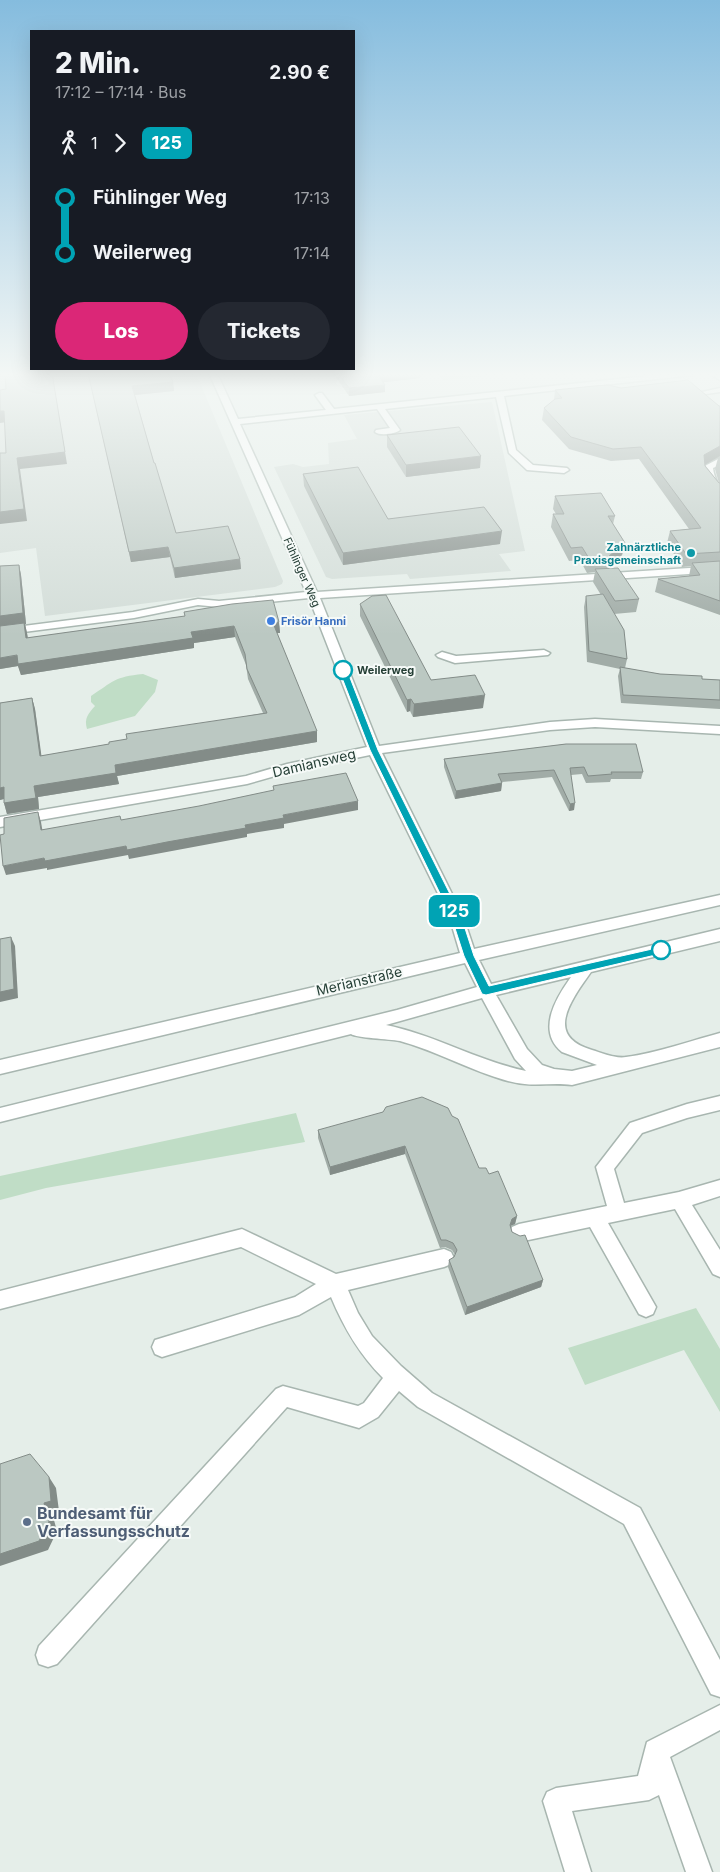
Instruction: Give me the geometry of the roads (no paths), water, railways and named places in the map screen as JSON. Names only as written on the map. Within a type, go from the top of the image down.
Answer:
[{"type":"street","name":"Fühlinger Weg","points":[[253,460],[313,595],[374,750],[456,916],[469,956],[486,991]]},
{"type":"street","points":[[522,460],[530,468],[564,470]]},
{"type":"street","points":[[720,461],[708,467],[709,477],[720,492]]},
{"type":"street","points":[[0,632],[134,615],[156,609],[198,602],[219,604],[313,595],[720,570]]},
{"type":"street","points":[[442,656],[455,660],[544,653]]},
{"type":"street","name":"Damiansweg","points":[[0,822],[247,780],[287,768],[374,750],[550,726],[635,724],[720,730]]},
{"type":"street","name":"Merianstraße","points":[[0,1067],[469,956],[720,900]]},
{"type":"street","points":[[0,1115],[486,991],[720,935]]},
{"type":"street","points":[[586,967],[566,997],[559,1013],[557,1029],[564,1044],[585,1054],[623,1065]]},
{"type":"street","points":[[486,991],[521,1054],[531,1065],[536,1070],[554,1076],[572,1078]]},
{"type":"street","points":[[339,1030],[388,1032],[510,1074],[539,1080],[572,1078],[720,1040]]},
{"type":"street","points":[[617,1211],[605,1167],[636,1128],[687,1111],[720,1103]]},
{"type":"street","points":[[519,1233],[617,1211],[679,1200],[720,1188]]},
{"type":"street","points":[[679,1200],[720,1268]]},
{"type":"street","points":[[594,1217],[646,1307]]},
{"type":"street","points":[[0,1300],[242,1238],[336,1284],[351,1321],[372,1351],[397,1377],[425,1400],[632,1516],[720,1684]]},
{"type":"street","points":[[162,1347],[299,1305],[336,1284],[444,1258]]},
{"type":"street","points":[[48,1655],[284,1396],[359,1417],[371,1410],[397,1377]]},
{"type":"street","points":[[656,1751],[720,1717]]},
{"type":"street","points":[[578,1872],[556,1801],[649,1787],[656,1751]]},
{"type":"street","points":[[656,1751],[699,1872]]},
{"type":"place","name":"Zahnärztliche Praxisgemeinschaft","points":[[691,553]]},
{"type":"place","name":"Frisör Hanni","points":[[271,621]]},
{"type":"place","name":"Weilerweg","points":[[343,670]]},
{"type":"place","name":"Bundesamt für Verfassungsschutz","points":[[27,1522]]}]
